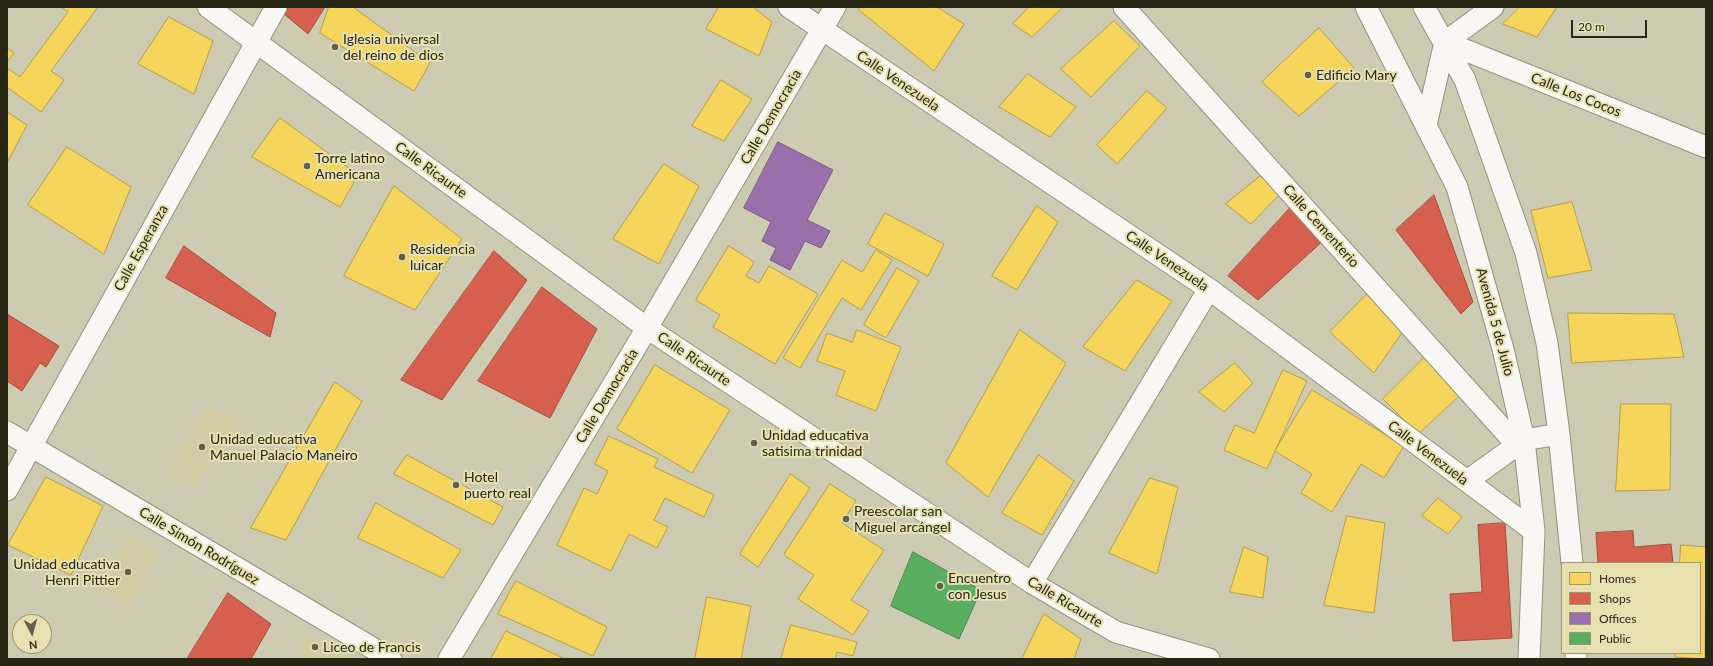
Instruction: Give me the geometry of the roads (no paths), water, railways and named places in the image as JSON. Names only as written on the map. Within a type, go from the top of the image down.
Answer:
[{"type":"street","name":"Calle Ricaurte","points":[[208,7],[648,328],[1032,583],[1116,632],[1209,659]]},
{"type":"street","name":"Calle Esperanza","points":[[7,490],[30,446],[276,7]]},
{"type":"street","name":"Calle Venezuela","points":[[789,7],[1208,289],[1534,531]]},
{"type":"street","name":"Calle Democracia","points":[[449,659],[648,328],[835,7]]},
{"type":"street","name":"Calle Cementerio","points":[[1124,7],[1520,443]]},
{"type":"street","name":"Avenida 5 de Julio","points":[[1366,7],[1457,187],[1503,349],[1534,531],[1530,659]]},
{"type":"street","points":[[1424,7],[1465,80],[1526,253],[1547,343],[1560,434],[1572,562]]},
{"type":"street","points":[[1426,125],[1445,42],[1493,7]]},
{"type":"street","name":"Calle Los Cocos","points":[[1445,42],[1706,147]]},
{"type":"street","points":[[1032,583],[1208,289]]},
{"type":"street","name":"Calle Simón Rodríguez","points":[[7,432],[390,659]]},
{"type":"street","points":[[1467,481],[1520,443],[1560,434]]},
{"type":"place","name":"Iglesia universal del reino de dios","points":[[335,47]]},
{"type":"place","name":"Edificio Mary","points":[[1308,75]]},
{"type":"place","name":"Torre latino Americana","points":[[307,166]]},
{"type":"place","name":"Residencia luicar","points":[[402,257]]},
{"type":"place","name":"Unidad educativa satisima trinidad","points":[[754,443]]},
{"type":"place","name":"Unidad educativa Manuel Palacio Maneiro","points":[[202,447]]},
{"type":"place","name":"Hotel puerto real","points":[[456,485]]},
{"type":"place","name":"Preescolar san Miguel arcángel","points":[[846,519]]},
{"type":"place","name":"Unidad educativa Henri Pittier","points":[[128,572]]},
{"type":"place","name":"Encuentro con Jesus","points":[[940,586]]},
{"type":"place","name":"Liceo de Francis","points":[[315,647]]}]
